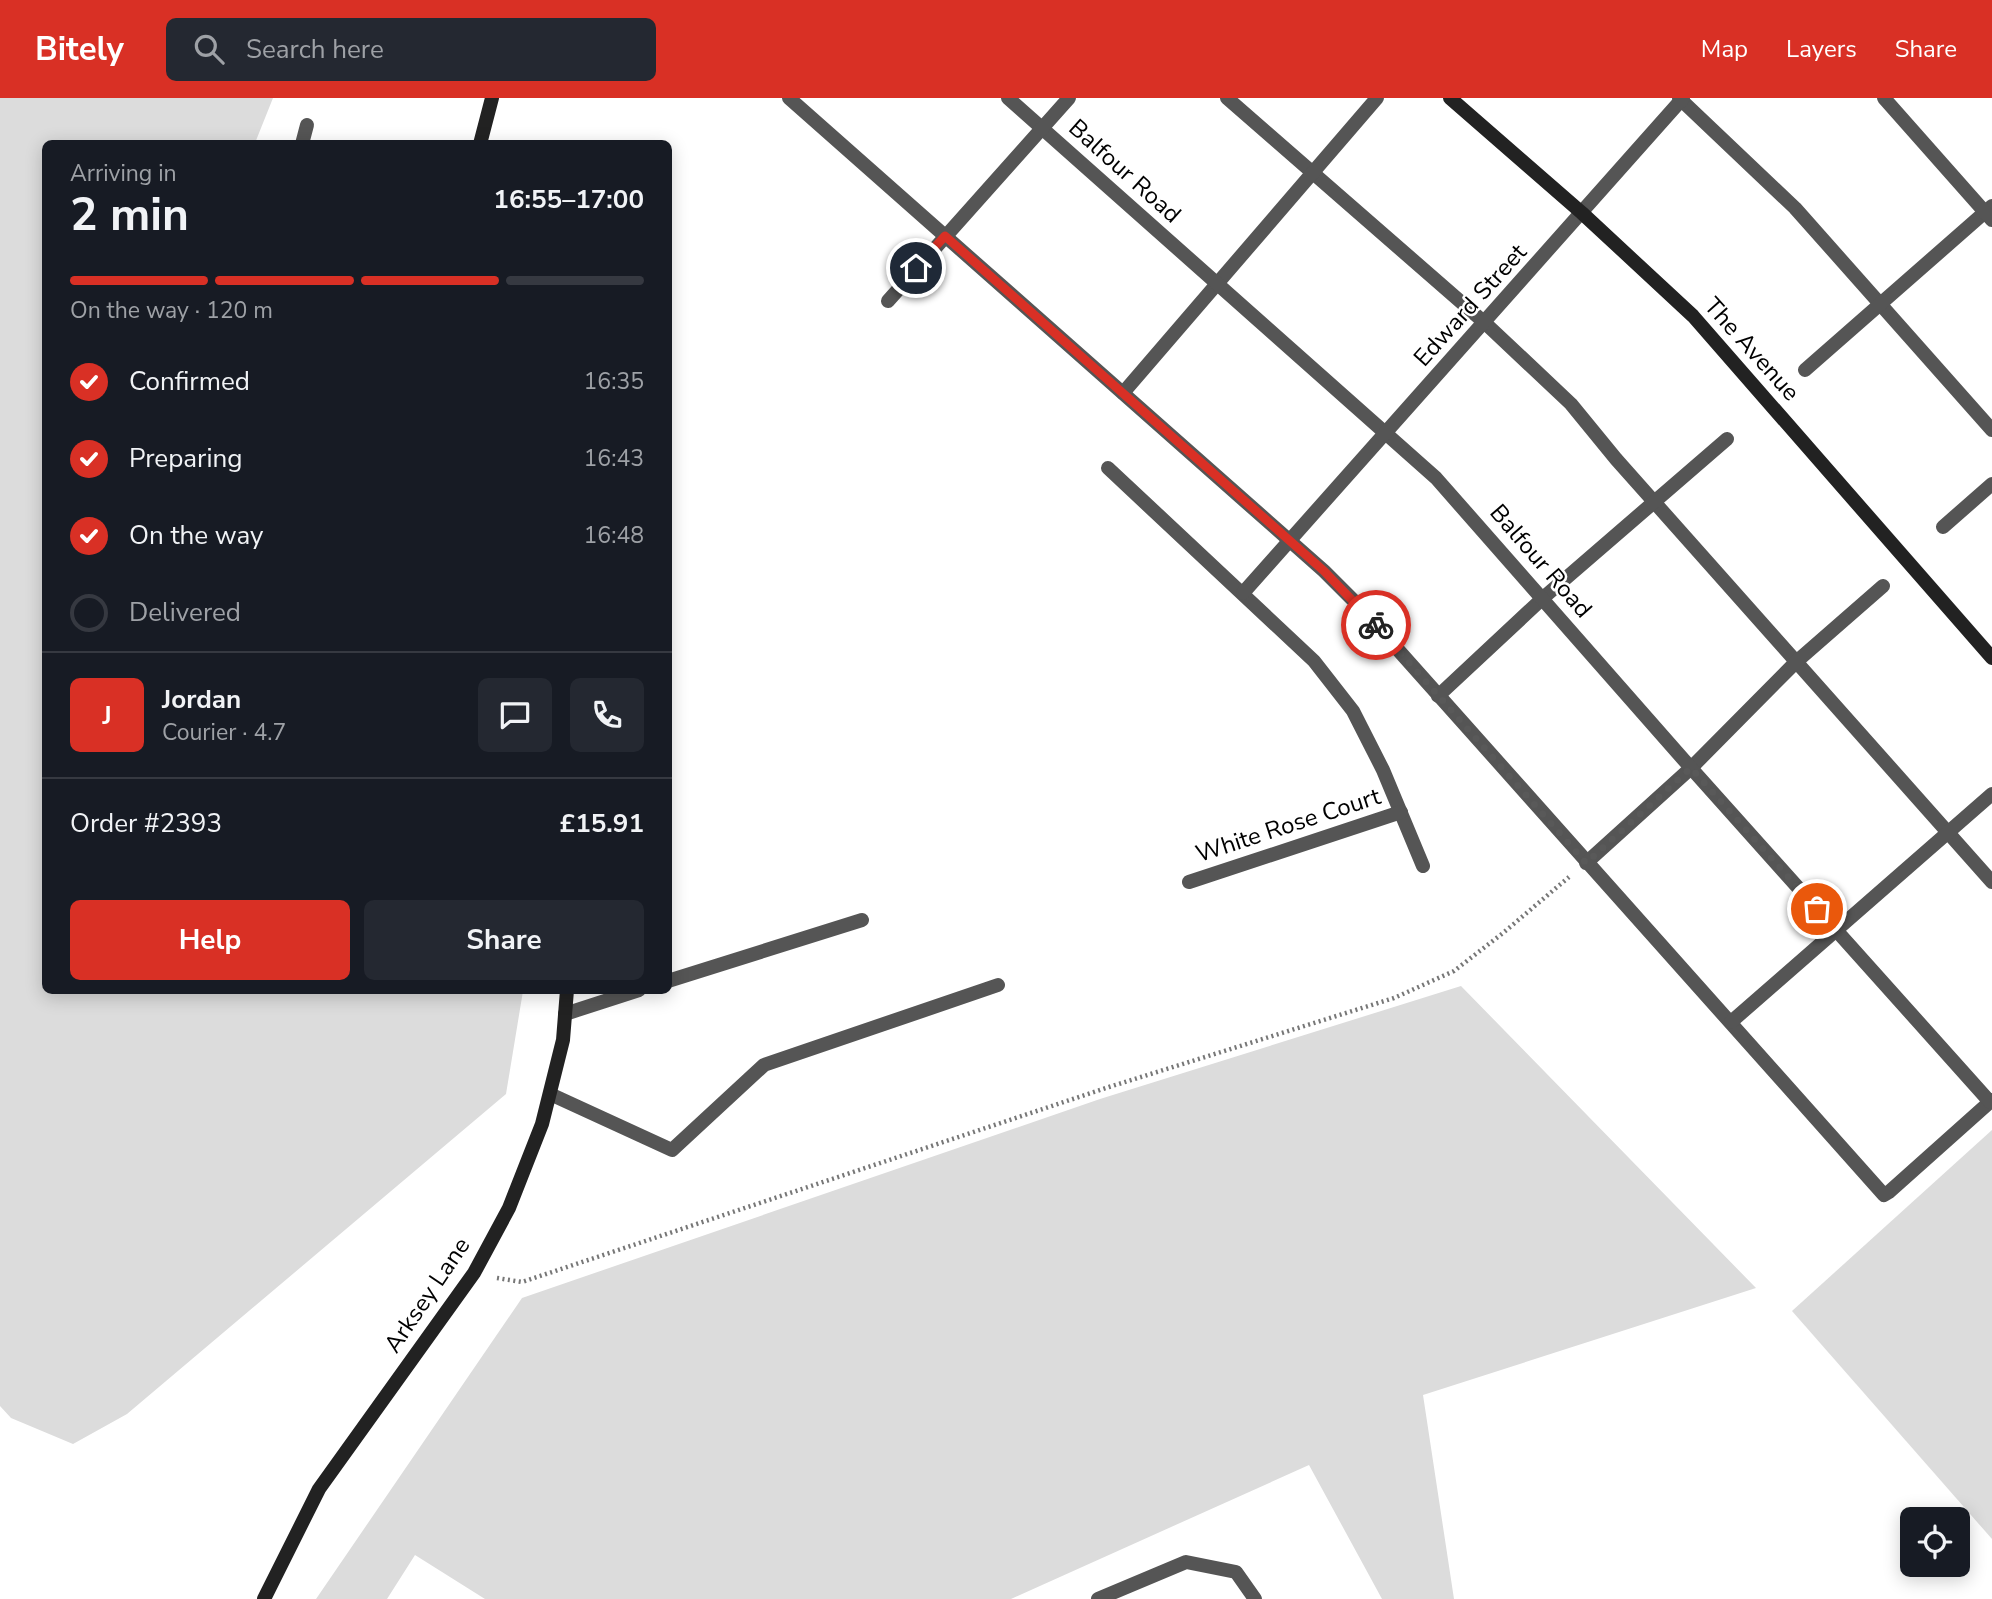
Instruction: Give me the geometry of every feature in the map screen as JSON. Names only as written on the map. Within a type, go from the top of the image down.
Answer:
[{"type":"street","points":[[481,140],[492,98]]},
{"type":"street","points":[[789,98],[1324,571],[1359,606],[1884,1195],[1991,1101]]},
{"type":"street","name":"Balfour Road","points":[[1008,98],[1436,478],[1691,768],[1991,1101]]},
{"type":"street","points":[[888,300],[1069,98]]},
{"type":"street","points":[[1227,98],[1485,323],[1571,404],[1655,503],[1992,882]]},
{"type":"street","points":[[1123,393],[1377,98]]},
{"type":"street","name":"The Avenue","points":[[1450,98],[1693,316],[1992,658]]},
{"type":"street","points":[[1805,370],[1990,213],[1884,98]]},
{"type":"street","points":[[1681,99],[1795,208],[1992,430]]},
{"type":"street","name":"Edward Street","points":[[1290,541],[1681,99]]},
{"type":"street","points":[[303,140],[307,125]]},
{"type":"street","points":[[1438,696],[1543,598],[1727,439]]},
{"type":"street","name":"White Rose Court","points":[[1108,468],[1314,661],[1353,711],[1383,770],[1423,866]]},
{"type":"street","points":[[1943,527],[1992,484]]},
{"type":"street","points":[[1243,593],[1290,541]]},
{"type":"street","points":[[1586,863],[1691,768],[1796,662],[1883,586]]},
{"type":"street","points":[[1731,1022],[1992,794]]},
{"type":"street","name":"White Rose Court","points":[[1189,881],[1401,812]]},
{"type":"street","points":[[672,980],[862,920]]},
{"type":"street","points":[[550,1094],[672,1150],[764,1065],[999,985]]},
{"type":"street","name":"Arksey Lane","points":[[264,1599],[319,1489],[474,1273],[509,1208],[542,1124],[563,1040],[567,994]]},
{"type":"street","points":[[565,1014],[627,994]]},
{"type":"street","points":[[1098,1599],[1186,1562],[1236,1572],[1255,1599]]},
{"type":"path","points":[[474,1273],[522,1282],[1109,1087],[1394,998],[1454,971],[1586,863]]},
{"type":"shaded area","points":[[0,98],[273,98],[256,140],[42,140],[42,994],[523,994],[506,1094],[127,1414],[73,1444],[11,1418],[0,1406]]},
{"type":"shaded area","points":[[1461,986],[1756,1288],[1423,1395],[1454,1599],[1382,1599],[1309,1465],[1011,1599],[485,1599],[415,1555],[387,1599],[316,1599],[522,1298],[1100,1099]]},
{"type":"shaded area","points":[[1992,1130],[1992,1539],[1970,1514],[1970,1507],[1964,1507],[1792,1311]]},
{"type":"way so far","points":[[1376,625],[1586,863],[1691,768],[1817,909]]},
{"type":"route","points":[[916,268],[945,236],[1324,571],[1376,625]]}]
